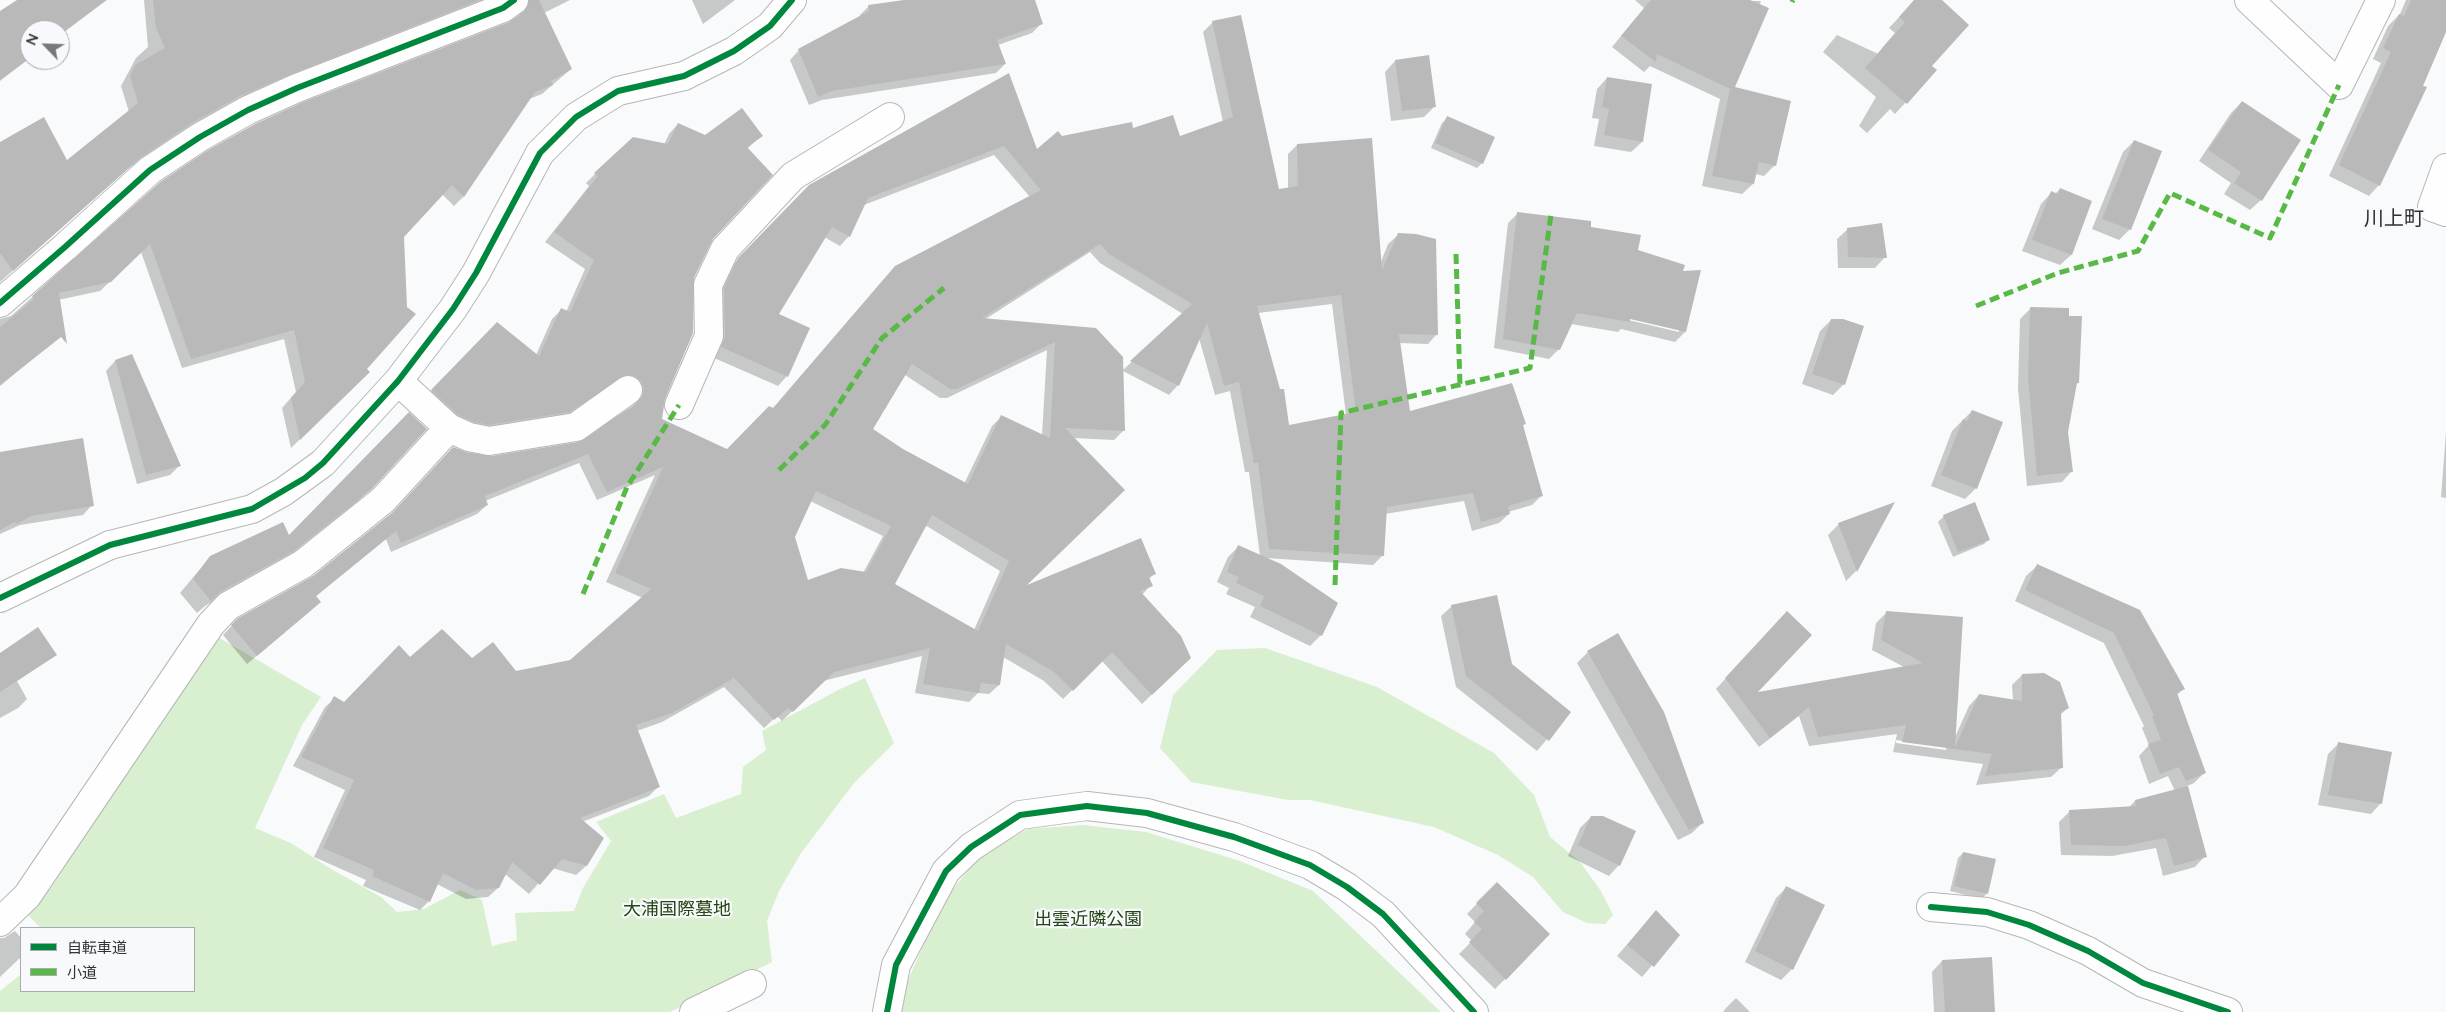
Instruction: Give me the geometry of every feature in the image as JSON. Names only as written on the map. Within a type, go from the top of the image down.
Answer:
[{"type":"street","points":[[0,303],[150,170],[200,137],[248,110],[297,88],[503,8],[514,0]]},
{"type":"street","points":[[0,598],[110,545],[252,509],[284,492],[323,463],[398,381],[453,310],[476,273],[540,153],[576,117],[618,92],[684,76],[734,51],[770,26],[792,0]]},
{"type":"street","points":[[2248,0],[2339,85],[2381,0]]},
{"type":"street","points":[[679,405],[709,336],[708,285],[725,249],[793,176],[890,118]]},
{"type":"street","points":[[2446,168],[2432,207],[2446,212]]},
{"type":"street","points":[[398,381],[449,428],[469,437],[489,441],[576,427],[628,390]]},
{"type":"street","points":[[0,922],[27,896],[211,624],[228,606],[303,564],[383,500],[449,428]]},
{"type":"street","points":[[887,1012],[896,964],[946,871],[971,847],[1020,814],[1087,806],[1147,813],[1234,837],[1310,865],[1347,887],[1383,914],[1474,1012]]},
{"type":"street","points":[[1931,907],[1987,912],[2029,925],[2088,951],[2143,983],[2228,1012]]},
{"type":"street","points":[[694,1012],[752,984]]},
{"type":"green space","name":"大浦国際墓地","points":[[216,636],[321,697],[302,725],[255,828],[291,843],[331,869],[381,897],[397,912],[424,909],[460,890],[482,900],[492,946],[517,940],[515,913],[574,911],[583,888],[611,841],[596,822],[664,794],[676,818],[741,794],[743,767],[766,750],[762,731],[840,689],[865,678],[894,743],[854,783],[801,853],[779,891],[767,921],[772,962],[670,1012],[0,1012],[0,991],[20,975],[20,992],[195,992],[195,927],[40,927],[27,914],[51,888]]},
{"type":"green space","points":[[1265,648],[1377,687],[1494,753],[1534,795],[1550,837],[1580,862],[1601,891],[1613,915],[1605,924],[1587,923],[1563,912],[1533,877],[1498,855],[1434,827],[1310,800],[1288,800],[1191,782],[1160,748],[1173,695],[1217,650]]},
{"type":"green space","name":"出雲近隣公園","points":[[1083,825],[1146,832],[1240,861],[1313,891],[1441,1012],[894,1012],[943,901],[981,855],[1028,829]]},
{"type":"building","points":[[17,0],[106,0],[70,27],[70,20],[20,20],[20,65],[0,80],[0,11]]},
{"type":"building","points":[[153,0],[480,0],[291,74],[240,96],[192,123],[140,158],[13,271],[0,253],[0,142],[44,117],[67,160],[138,103],[130,76],[135,65],[165,48],[156,28]]},
{"type":"building","points":[[529,0],[539,0],[572,69],[551,81],[553,85],[535,92],[464,197],[452,185],[404,237],[407,307],[416,314],[367,369],[370,372],[300,440],[291,398],[305,382],[294,330],[191,359],[150,244],[111,282],[59,293],[67,344],[61,337],[0,385],[0,327],[34,299],[32,296],[160,182],[208,150],[255,124],[303,102],[509,22],[524,12]]},
{"type":"building","points":[[904,0],[1035,0],[1043,24],[997,40],[1006,64],[832,91],[818,97],[798,49],[869,11],[868,5]]},
{"type":"building","points":[[1651,0],[1750,0],[1769,8],[1735,87],[1791,101],[1776,166],[1759,162],[1754,184],[1712,176],[1730,89],[1657,54],[1656,62],[1621,36]]},
{"type":"building","points":[[1914,0],[1942,0],[1969,25],[1932,66],[1937,70],[1907,104],[1865,68],[1905,22],[1899,17]]},
{"type":"building","points":[[2411,0],[2446,0],[2446,32],[2423,86],[2427,87],[2380,186],[2339,165],[2391,52],[2383,48],[2399,14],[2404,16]]},
{"type":"building","points":[[1241,15],[1279,189],[1298,186],[1297,144],[1372,138],[1382,270],[1398,233],[1416,234],[1436,239],[1438,335],[1399,334],[1410,411],[1512,383],[1526,424],[1523,425],[1543,496],[1508,506],[1510,514],[1481,522],[1473,493],[1387,507],[1384,556],[1269,549],[1258,463],[1254,463],[1239,382],[1224,386],[1207,323],[1179,386],[1130,361],[1192,304],[1109,254],[1100,244],[982,318],[1096,328],[1123,357],[1125,431],[1065,428],[1125,490],[1027,585],[1141,538],[1156,574],[1149,577],[1153,586],[1140,591],[1181,636],[1191,658],[1152,695],[1112,652],[1073,691],[1054,672],[1006,644],[1000,685],[981,683],[979,693],[923,684],[930,648],[834,672],[793,712],[788,708],[774,720],[734,678],[672,713],[636,725],[660,787],[580,818],[604,838],[587,866],[562,859],[540,885],[512,862],[499,888],[476,890],[443,873],[430,902],[372,876],[374,870],[323,848],[354,780],[301,757],[334,696],[344,702],[399,645],[410,657],[442,629],[472,658],[493,642],[516,671],[570,660],[651,589],[615,573],[663,467],[607,492],[588,454],[485,496],[488,505],[401,543],[396,531],[316,596],[321,602],[257,656],[231,625],[238,618],[313,576],[393,512],[453,447],[466,452],[491,456],[578,442],[637,403],[642,397],[644,389],[641,381],[635,376],[626,375],[570,412],[489,425],[474,422],[458,415],[431,390],[497,322],[539,356],[561,308],[570,312],[594,260],[554,232],[598,176],[594,173],[633,137],[668,144],[678,123],[705,135],[742,108],[763,136],[747,147],[773,175],[713,239],[694,278],[693,333],[665,399],[662,419],[727,449],[769,406],[773,408],[895,266],[1041,190],[1004,146],[868,198],[850,237],[832,227],[779,314],[810,328],[788,377],[721,347],[725,336],[724,288],[738,258],[809,185],[1009,73],[1037,149],[1058,131],[1062,136],[1132,122],[1133,128],[1173,115],[1180,136],[1233,117],[1212,21]],"holes":[[[1341,295],[1356,412],[1289,425],[1284,389],[1280,389],[1257,306]],[[1055,342],[1050,438],[1001,415],[968,484],[903,449],[873,429],[912,364],[950,389],[957,389]],[[816,491],[891,526],[866,572],[841,568],[808,580],[795,537]],[[932,515],[1009,561],[978,631],[895,584]]]},
{"type":"building","points":[[1429,55],[1436,107],[1402,111],[1395,60]]},
{"type":"building","points":[[1607,77],[1652,84],[1643,142],[1604,135],[1609,109],[1602,107]]},
{"type":"building","points":[[2242,101],[2301,140],[2262,201],[2234,183],[2241,172],[2208,150]]},
{"type":"building","points":[[1447,116],[1495,137],[1483,164],[1435,143]]},
{"type":"building","points":[[2134,140],[2162,151],[2131,230],[2102,219]]},
{"type":"building","points":[[2060,188],[2092,201],[2072,255],[2032,240],[2051,191],[2058,194]]},
{"type":"building","points":[[1517,212],[1591,221],[1591,227],[1641,235],[1638,250],[1685,265],[1683,271],[1701,270],[1686,332],[1630,319],[1630,322],[1577,313],[1560,350],[1503,339]]},
{"type":"building","points":[[1882,223],[1887,258],[1848,257],[1847,228]]},
{"type":"building","points":[[2030,307],[2069,308],[2069,316],[2082,316],[2079,383],[2077,383],[2068,432],[2073,472],[2037,476],[2028,377]]},
{"type":"building","points":[[1831,319],[1843,319],[1864,326],[1845,385],[1812,374]]},
{"type":"building","points":[[132,354],[181,466],[146,475],[115,360]]},
{"type":"building","points":[[1972,410],[2003,422],[1977,489],[1941,475],[1963,419],[1967,421]]},
{"type":"building","points":[[409,412],[427,429],[372,489],[294,551],[220,592],[211,601],[193,579],[210,556],[283,522],[289,535]]},
{"type":"building","points":[[83,438],[94,506],[31,516],[17,524],[15,522],[0,530],[0,452]]},
{"type":"building","points":[[1895,502],[1857,572],[1838,523]]},
{"type":"building","points":[[1975,502],[1990,540],[1958,552],[1943,515]]},
{"type":"building","points":[[1238,545],[1281,564],[1338,603],[1322,636],[1260,606],[1264,596],[1236,583],[1239,577],[1227,572]]},
{"type":"building","points":[[2037,564],[2140,610],[2185,689],[2177,693],[2206,773],[2186,781],[2179,767],[2160,774],[2148,744],[2161,740],[2152,716],[2154,715],[2114,633],[2025,590]]},
{"type":"building","points":[[1497,595],[1512,664],[1571,712],[1549,741],[1466,676],[1451,605]]},
{"type":"building","points":[[1787,611],[1812,635],[1758,692],[1923,663],[1881,640],[1886,611],[1963,617],[1955,747],[1979,694],[2022,701],[2022,674],[2044,673],[2060,682],[2069,708],[2061,712],[2063,768],[1985,776],[1992,754],[1902,742],[1906,725],[1818,737],[1809,707],[1770,738],[1725,678]]},
{"type":"building","points":[[38,627],[57,655],[0,692],[0,653]]},
{"type":"building","points":[[1618,633],[1664,712],[1704,823],[1689,830],[1587,651]]},
{"type":"building","points":[[2338,742],[2392,752],[2382,804],[2328,795]]},
{"type":"building","points":[[2188,786],[2207,857],[2174,866],[2166,838],[2124,846],[2071,845],[2069,810],[2136,806],[2135,800]]},
{"type":"building","points":[[1591,816],[1603,816],[1636,831],[1620,866],[1578,845]]},
{"type":"building","points":[[1963,852],[1996,859],[1988,894],[1954,886]]},
{"type":"building","points":[[1497,882],[1550,934],[1506,980],[1469,942],[1482,929],[1474,922],[1484,911],[1476,903]]},
{"type":"building","points":[[1786,886],[1825,905],[1793,970],[1755,951]]},
{"type":"building","points":[[1656,910],[1680,935],[1654,967],[1627,945]]},
{"type":"building","points":[[1992,957],[1995,1012],[1945,1012],[1942,960]]},
{"type":"marked path","points":[[1976,306],[2058,273],[2138,251],[2170,193],[2270,238],[2339,85]]},
{"type":"marked path","points":[[1335,585],[1341,413],[1530,368],[1551,214]]},
{"type":"marked path","points":[[1456,254],[1460,386]]},
{"type":"marked path","points":[[779,470],[825,425],[882,338],[944,288]]},
{"type":"marked path","points":[[583,594],[627,487],[679,405]]},
{"type":"cycle path","points":[[0,303],[150,170],[200,137],[248,110],[297,88],[503,8],[514,0]]},
{"type":"cycle path","points":[[0,598],[110,545],[252,509],[305,478],[323,463],[398,381],[453,309],[476,273],[540,153],[576,117],[618,91],[684,76],[734,51],[770,26],[792,0]]},
{"type":"cycle path","points":[[887,1012],[896,965],[946,871],[971,847],[1020,815],[1087,806],[1147,813],[1234,837],[1310,865],[1347,887],[1383,914],[1474,1012]]},
{"type":"cycle path","points":[[1931,907],[1987,912],[2029,925],[2088,951],[2143,983],[2228,1012]]},
{"type":"district","name":"川上町","points":[[2394,219]]}]
